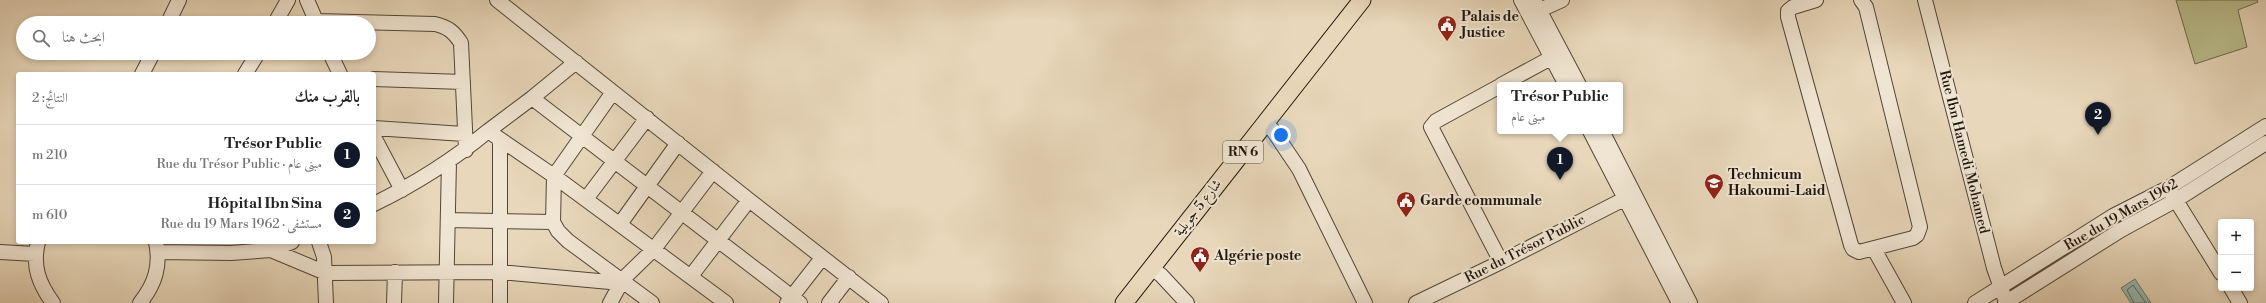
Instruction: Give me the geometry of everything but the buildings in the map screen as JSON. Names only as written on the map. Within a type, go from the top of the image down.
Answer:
[{"type":"main road","name":"شارع 5 جويلية","points":[[1124,303],[1156,272],[1272,129],[1362,0]]},
{"type":"main road","name":"شارع 5 جويلية","points":[[1138,303],[1156,272],[1303,83],[1373,0]]},
{"type":"street","points":[[171,16],[179,0]]},
{"type":"street","points":[[279,16],[288,0]]},
{"type":"street","points":[[306,0],[313,16]]},
{"type":"street","points":[[497,0],[822,258],[849,277],[881,303]]},
{"type":"street","points":[[1521,0],[1534,8],[1557,55],[1565,82]]},
{"type":"street","points":[[1534,8],[1562,0]]},
{"type":"street","points":[[1816,0],[1791,8],[1788,17],[1852,247],[1859,252],[1912,238],[1917,235],[1920,227],[1866,7],[1861,0]]},
{"type":"street","name":"Rue Ibn Hamedi Mohamed","points":[[1925,0],[2006,303]]},
{"type":"street","points":[[376,23],[435,24],[446,26],[454,33],[461,43],[464,134],[466,150]]},
{"type":"street","points":[[1557,55],[1577,82]]},
{"type":"street","points":[[1507,82],[1557,55]]},
{"type":"street","points":[[143,72],[149,60]]},
{"type":"street","points":[[246,72],[254,60]]},
{"type":"street","points":[[333,60],[339,72]]},
{"type":"street","points":[[376,203],[402,190],[466,150],[576,62]]},
{"type":"street","points":[[376,79],[462,82]]},
{"type":"street","points":[[1497,87],[1436,121],[1431,127],[1502,262]]},
{"type":"street","points":[[614,92],[554,176],[553,222],[558,231],[568,241],[652,303]]},
{"type":"street","points":[[532,98],[682,212],[793,301],[822,258]]},
{"type":"street","points":[[586,199],[647,118]]},
{"type":"street","name":"Rue du 19 Mars 1962","points":[[1976,303],[2113,216],[2168,188],[2266,126]]},
{"type":"street","points":[[376,128],[464,134]]},
{"type":"street","points":[[1272,129],[1299,169],[1365,303]]},
{"type":"street","points":[[488,131],[586,199],[726,303]]},
{"type":"street","points":[[1592,134],[1630,196]]},
{"type":"street","points":[[1603,134],[1630,196],[1654,243],[1690,303]]},
{"type":"street","points":[[500,140],[498,221],[500,303]]},
{"type":"street","points":[[376,141],[402,190]]},
{"type":"street","points":[[620,224],[678,143]]},
{"type":"street","name":"Rue du 19 Mars 1962","points":[[2006,303],[2121,230],[2176,200],[2266,143]]},
{"type":"street","points":[[446,303],[449,161]]},
{"type":"street","points":[[610,303],[622,282],[654,249],[713,171]]},
{"type":"street","points":[[2168,188],[2218,268]]},
{"type":"street","name":"Rue du Trésor Public","points":[[1416,303],[1502,262],[1630,196]]},
{"type":"street","points":[[691,276],[749,200]]},
{"type":"street","points":[[448,220],[553,222]]},
{"type":"street","points":[[1654,243],[1679,303]]},
{"type":"street","points":[[140,303],[151,289],[158,271],[157,247],[231,253],[271,250],[287,244]]},
{"type":"street","points":[[320,244],[324,257],[326,273],[326,303]]},
{"type":"street","points":[[0,252],[37,248],[38,278],[43,289],[54,303]]},
{"type":"street","points":[[1874,248],[1904,303]]},
{"type":"street","points":[[271,250],[326,273],[500,272],[622,282]]},
{"type":"street","points":[[394,303],[395,272]]},
{"type":"street","points":[[1156,272],[1187,303]]},
{"type":"street","points":[[829,303],[849,277]]},
{"type":"street","points":[[2233,291],[2240,303]]},
{"type":"green space","points":[[2176,0],[2257,0],[2258,2],[2238,10],[2247,47],[2195,64]]},
{"type":"water","points":[[2135,279],[2151,303],[2131,303],[2121,288]]},
{"type":"place","name":"Palais de Justice","points":[[1447,42]]},
{"type":"place","name":"Hôpital Ibn Sina","points":[[2098,135]]},
{"type":"place","name":"Trésor Public","points":[[1560,180]]},
{"type":"place","name":"Technicum Hakoumi-Laid","points":[[1714,200]]},
{"type":"place","name":"Garde communale","points":[[1406,218]]},
{"type":"place","name":"Algérie poste","points":[[1200,273]]}]
